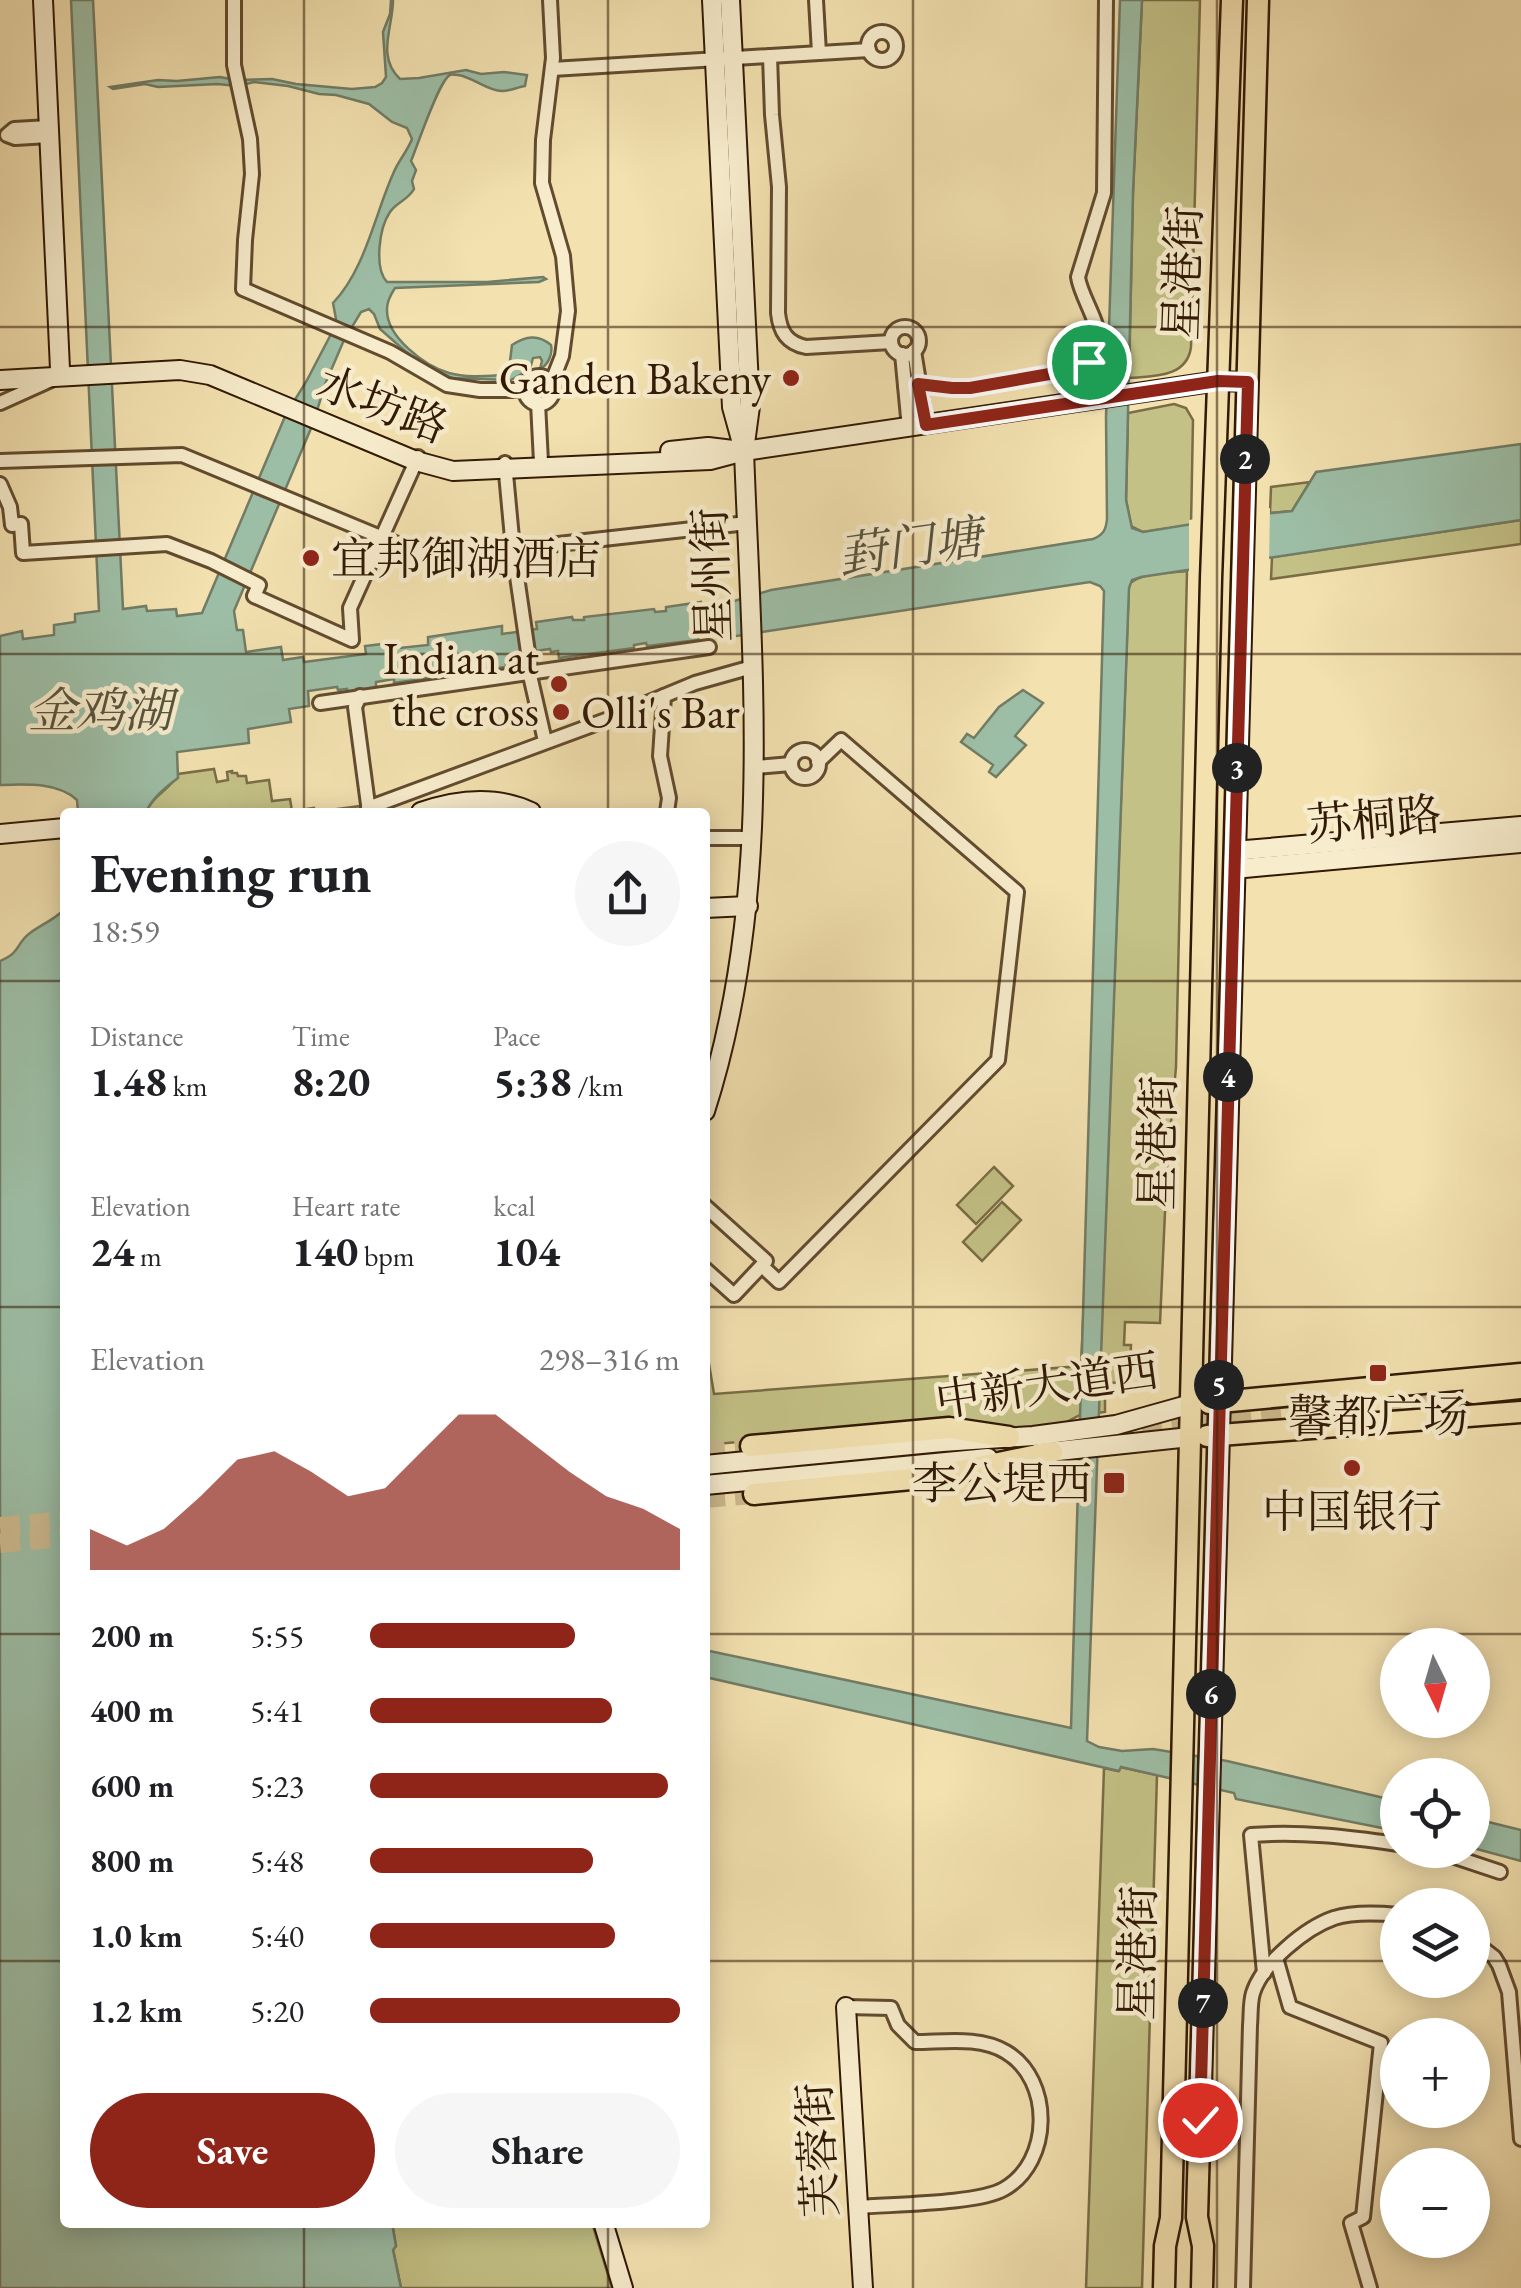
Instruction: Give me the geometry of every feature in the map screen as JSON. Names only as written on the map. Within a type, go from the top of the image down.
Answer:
[{"type":"main road","name":"星港街","points":[[1164,2288],[1165,2246],[1172,2218],[1211,579],[1232,0]]},
{"type":"main road","name":"星港街","points":[[1202,2288],[1203,2246],[1197,2217],[1258,0]]},
{"type":"main road","name":"中新大道西","points":[[1191,1404],[1521,1374]]},
{"type":"main road","points":[[1473,1393],[1521,1388]]},
{"type":"main road","name":"中新大道西","points":[[1190,1437],[1521,1412]]},
{"type":"main road","points":[[751,1446],[949,1428],[1009,1437]]},
{"type":"main road","points":[[754,1494],[932,1477],[1062,1451]]},
{"type":"main road","points":[[1190,2288],[1190,2256],[1197,2217]]},
{"type":"main road","points":[[1172,2218],[1178,2255],[1177,2288]]},
{"type":"street","points":[[0,403],[60,373],[42,0]]},
{"type":"street","points":[[234,0],[235,72],[250,139],[252,174],[244,290],[390,352],[453,387],[525,390]]},
{"type":"street","points":[[550,0],[552,68],[542,175],[564,256],[568,311],[566,338],[550,397],[538,403],[529,399],[525,390],[528,381],[536,376],[551,384]]},
{"type":"street","name":"星州街","points":[[712,0],[724,59]]},
{"type":"street","name":"星州街","points":[[710,1092],[736,992],[748,906],[755,767],[744,451],[732,406],[724,59],[730,0]]},
{"type":"street","points":[[816,0],[819,54]]},
{"type":"street","points":[[912,385],[962,388],[1082,368],[1096,352],[1097,327],[1078,277],[1104,193],[1106,0]]},
{"type":"street","points":[[552,68],[869,50]]},
{"type":"street","points":[[770,56],[780,186],[778,313],[782,333],[806,347],[891,342]]},
{"type":"street","points":[[3,135],[14,129],[49,131]]},
{"type":"street","points":[[908,352],[894,350],[891,342],[896,330],[911,329],[918,339],[908,352],[917,426]]},
{"type":"street","name":"水坊路","points":[[0,376],[175,364],[198,366],[234,376],[418,458],[505,467],[710,460],[744,451],[1218,381],[1248,382]]},
{"type":"street","points":[[538,403],[541,462]]},
{"type":"street","name":"水坊路","points":[[505,467],[708,447],[744,451]]},
{"type":"street","points":[[0,461],[182,455],[441,562],[514,549],[746,523]]},
{"type":"street","points":[[0,484],[10,506],[12,525],[20,524],[23,553],[167,544],[258,584],[254,596],[352,640],[350,608],[418,458]]},
{"type":"street","points":[[505,467],[530,668],[545,741]]},
{"type":"street","points":[[320,703],[530,668],[548,669],[709,647]]},
{"type":"street","points":[[373,808],[696,683],[752,667]]},
{"type":"street","points":[[360,696],[354,707],[368,808]]},
{"type":"street","points":[[664,696],[660,756],[668,808]]},
{"type":"street","points":[[762,1266],[779,1282],[998,1060],[1011,948],[1017,892],[841,740],[818,762]]},
{"type":"street","points":[[806,751],[814,754],[818,762],[817,771],[806,778],[798,776],[791,764],[798,753],[806,751]]},
{"type":"street","points":[[755,767],[791,764]]},
{"type":"street","points":[[434,808],[486,800],[519,808]]},
{"type":"street","points":[[0,834],[60,829]]},
{"type":"street","name":"苏桐路","points":[[1234,860],[1520,834]]},
{"type":"street","points":[[710,838],[753,838]]},
{"type":"street","points":[[710,908],[748,906]]},
{"type":"street","points":[[710,1211],[766,1262],[734,1296],[710,1273]]},
{"type":"street","name":"中新大道西","points":[[710,1466],[1116,1426],[1191,1404]]},
{"type":"street","name":"中新大道西","points":[[710,1484],[1190,1437]]},
{"type":"street","points":[[1264,1973],[1252,1835],[1285,1832],[1380,1842]]},
{"type":"street","points":[[1488,1868],[1500,1872]]},
{"type":"street","points":[[1243,2288],[1254,1992],[1276,1958],[1296,1940],[1334,1918],[1380,1914]]},
{"type":"street","points":[[1490,1953],[1499,1964],[1509,1992],[1521,2139]]},
{"type":"street","points":[[1276,1958],[1290,2007],[1380,2044],[1363,2217],[1351,2223],[1370,2288]]},
{"type":"street","points":[[846,2007],[891,2008],[898,2025],[915,2042],[965,2040],[1003,2050],[1024,2066],[1038,2091],[1041,2117],[1036,2148],[1024,2173],[1003,2190],[976,2198],[858,2206]]},
{"type":"street","name":"芙蓉街","points":[[846,2007],[863,2288]]},
{"type":"street","points":[[605,2228],[623,2288]]},
{"type":"shaded area","points":[[1142,0],[1200,0],[1191,347],[1183,365],[1176,370],[1129,378],[1133,192]]},
{"type":"shaded area","points":[[1174,404],[1186,408],[1193,420],[1191,525],[1143,532],[1131,526],[1126,500],[1128,413]]},
{"type":"shaded area","points":[[1310,482],[1292,511],[1270,513],[1271,487]]},
{"type":"shaded area","points":[[1521,520],[1521,544],[1271,579],[1272,557]]},
{"type":"shaded area","points":[[1187,571],[1176,1067],[1160,1323],[1125,1322],[1124,1345],[1131,1345],[1129,1382],[1105,1383],[1105,1412],[1080,1415],[1055,1428],[1014,1430],[969,1421],[710,1445],[710,1370],[714,1394],[1081,1366],[1087,1233],[1105,1231],[1129,584],[1148,575]]},
{"type":"shaded area","points":[[214,769],[217,782],[228,780],[227,772],[232,771],[246,776],[247,783],[269,780],[272,801],[290,799],[292,808],[149,808],[178,774]]},
{"type":"shaded area","points":[[994,1167],[1013,1186],[976,1224],[957,1205]]},
{"type":"shaded area","points":[[1002,1202],[1021,1220],[982,1261],[963,1242]]},
{"type":"shaded area","points":[[1120,1767],[1157,1775],[1142,2288],[1086,2288],[1104,1768],[1118,1771]]},
{"type":"shaded area","points":[[393,2228],[594,2228],[612,2288],[401,2288],[393,2249],[396,2246]]},
{"type":"water","name":"金鸡湖","points":[[71,0],[93,0],[123,609],[176,609],[177,616],[202,613],[286,414],[330,336],[336,319],[333,303],[353,275],[393,174],[412,139],[407,128],[369,104],[288,86],[254,82],[238,86],[110,87],[220,77],[352,89],[375,87],[386,77],[383,32],[391,0],[393,0],[387,51],[400,79],[466,70],[527,75],[525,86],[502,91],[458,75],[445,80],[411,161],[416,170],[414,189],[386,219],[379,258],[387,282],[487,282],[543,277],[546,279],[539,282],[395,288],[387,309],[388,320],[400,340],[429,364],[449,373],[504,375],[509,369],[512,345],[527,338],[551,345],[549,359],[540,369],[540,357],[533,358],[530,369],[511,380],[452,378],[405,351],[380,329],[369,309],[361,312],[326,382],[312,426],[234,611],[237,630],[243,630],[246,652],[281,647],[283,660],[303,657],[304,662],[366,654],[365,646],[399,642],[400,648],[428,645],[428,637],[502,626],[502,634],[537,629],[536,622],[572,617],[584,620],[654,609],[666,611],[666,607],[701,602],[702,607],[721,605],[771,590],[1099,536],[1107,519],[1106,417],[1120,0],[1142,0],[1126,500],[1132,528],[1143,532],[1292,511],[1316,472],[1521,444],[1521,520],[1141,577],[1132,580],[1129,588],[1087,1741],[1122,1751],[1153,1749],[1227,1761],[1380,1797],[1380,1828],[1236,1799],[1234,1793],[1121,1767],[1119,1771],[710,1678],[710,1651],[1071,1728],[1104,591],[1100,586],[1090,582],[723,638],[717,638],[716,632],[699,634],[698,640],[647,646],[646,643],[559,658],[558,651],[550,649],[514,654],[514,659],[506,660],[506,667],[448,674],[447,670],[436,672],[436,677],[376,682],[376,691],[347,695],[347,689],[337,687],[308,691],[309,706],[289,709],[291,722],[248,729],[249,743],[177,752],[178,778],[149,808],[78,808],[77,800],[60,790],[41,785],[0,785],[0,636],[22,631],[23,639],[54,635],[54,625],[75,622],[75,614],[99,611]]},
{"type":"water","points":[[1023,690],[1043,703],[1015,736],[1026,745],[996,777],[989,772],[993,765],[961,742],[967,734],[974,738],[999,707]]},
{"type":"water","points":[[60,913],[60,2228],[393,2228],[401,2288],[0,2288],[0,961],[12,955],[30,933]]},
{"type":"water","points":[[1490,1822],[1521,1830],[1521,1861],[1490,1853]]},
{"type":"pier","points":[[1270,508],[1269,563],[1189,576],[1189,520]]},
{"type":"tunnel","points":[[1112,1431],[1473,1393]]},
{"type":"tunnel","points":[[710,1450],[751,1446]]},
{"type":"tunnel","points":[[710,1498],[754,1494]]},
{"type":"tunnel","points":[[0,1527],[60,1521]]},
{"type":"tunnel","points":[[0,1543],[60,1537]]},
{"type":"place","name":"Ganden Bakeny","points":[[791,378]]},
{"type":"place","name":"宜邦御湖酒店","points":[[311,558]]},
{"type":"place","name":"Indian at the cross","points":[[559,684]]},
{"type":"place","name":"Olli's Bar","points":[[561,712]]},
{"type":"place","name":"馨都广场","points":[[1378,1373]]},
{"type":"place","name":"中国银行","points":[[1352,1468]]},
{"type":"place","name":"李公堤西","points":[[1114,1483]]},
{"type":"route","points":[[1089,362],[1078,369],[970,388],[918,384],[926,425],[1218,381],[1248,382],[1200,2120]]},
{"type":"water label","name":"葑门塘","points":[[910,546]]}]
